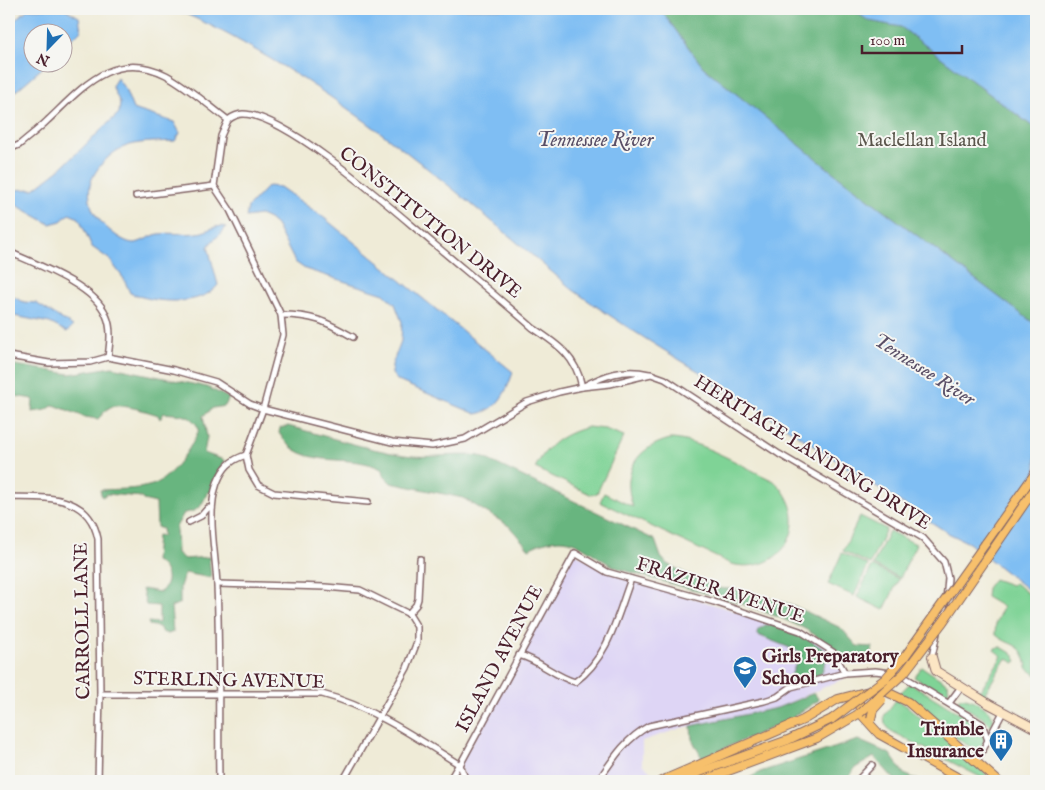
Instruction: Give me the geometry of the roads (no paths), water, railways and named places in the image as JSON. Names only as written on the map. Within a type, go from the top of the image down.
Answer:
[{"type":"main road","points":[[674,781],[788,740],[832,719],[885,679],[906,655],[1036,472]]},
{"type":"main road","points":[[886,740],[875,727],[871,718],[873,710],[915,664],[1036,487]]},
{"type":"main road","points":[[701,781],[817,738],[860,713],[904,673],[943,622]]},
{"type":"main road","points":[[661,781],[803,720],[838,699],[869,691],[887,692],[908,702],[998,781]]},
{"type":"main road","points":[[859,700],[860,713],[872,729],[886,740],[964,781]]},
{"type":"street","points":[[9,148],[19,145],[80,89],[105,71],[126,65],[164,74],[183,85],[228,120],[222,136],[214,186],[230,210],[280,315],[283,335],[263,409],[246,455],[249,470],[258,485],[274,493],[368,502]]},
{"type":"street","name":"CONSTITUTION DRIVE","points":[[228,120],[243,114],[270,122],[295,136],[386,202],[533,328],[553,341],[571,359],[579,371],[582,387]]},
{"type":"street","points":[[136,196],[214,186]]},
{"type":"street","points":[[9,252],[54,273],[99,303],[106,314],[110,328],[108,357]]},
{"type":"street","points":[[280,315],[305,315],[331,325],[353,337]]},
{"type":"street","name":"HERITAGE LANDING DRIVE","points":[[9,356],[49,363],[90,362],[108,357],[174,370],[216,382],[250,404],[263,409],[392,442],[432,446],[465,439],[527,402],[582,387],[610,384],[651,374]]},
{"type":"street","name":"HERITAGE LANDING DRIVE","points":[[582,387],[602,376],[634,370],[665,379],[779,454],[902,524],[923,538],[944,562],[948,578],[946,602],[932,657]]},
{"type":"street","points":[[219,781],[217,584],[212,508],[217,483],[225,467],[234,459],[246,455]]},
{"type":"street","name":"CARROLL LANE","points":[[9,497],[67,501],[79,507],[95,528],[98,538],[100,694],[98,781]]},
{"type":"street","points":[[189,522],[201,516],[208,508],[212,508]]},
{"type":"street","name":"FRAZIER AVENUE","points":[[575,553],[607,572],[800,631],[833,652],[844,673]]},
{"type":"street","name":"ISLAND AVENUE","points":[[449,781],[575,553]]},
{"type":"street","points":[[408,614],[418,599],[420,559]]},
{"type":"street","points":[[519,655],[529,658],[561,678],[575,682],[590,668],[611,638],[631,579]]},
{"type":"street","points":[[217,584],[325,587],[360,590],[408,614],[416,626],[417,642],[407,668],[343,781]]},
{"type":"street","points":[[932,657],[936,671],[1003,712],[1036,729]]},
{"type":"street","points":[[598,781],[624,743],[634,734],[649,726],[777,697],[792,687],[844,673],[875,671],[891,673],[906,678],[982,724],[988,740]]},
{"type":"street","points":[[949,703],[961,687]]},
{"type":"street","name":"STERLING AVENUE","points":[[100,694],[322,694],[341,699],[378,717],[459,765]]},
{"type":"street","points":[[977,761],[1003,712]]},
{"type":"street","points":[[459,765],[466,781]]},
{"type":"street","points":[[857,781],[872,765]]},
{"type":"water","points":[[28,9],[65,9],[79,17],[81,30],[72,39],[72,22],[22,22],[22,72],[38,72],[9,97],[9,25]]},
{"type":"water","name":"Tennessee River","points":[[173,9],[660,9],[703,67],[830,170],[1036,325],[1036,596],[969,543],[948,533],[736,395],[727,390],[721,393],[717,391],[715,381],[643,337],[573,290],[423,165],[346,107],[242,42],[208,24]]},
{"type":"water","points":[[851,9],[1036,9],[1036,129],[901,27],[869,21]]},
{"type":"water","points":[[117,78],[125,89],[133,109],[174,122],[180,133],[175,141],[134,144],[116,151],[108,157],[96,171],[91,181],[89,191],[92,208],[98,219],[116,236],[135,243],[159,234],[192,234],[222,226],[226,227],[208,247],[218,285],[200,297],[189,300],[164,301],[130,293],[124,279],[109,259],[92,247],[79,218],[69,214],[61,221],[50,224],[9,201],[9,190],[34,189],[61,168],[119,113],[120,103],[112,86]]},
{"type":"water","points":[[268,186],[280,187],[323,217],[513,372],[501,399],[490,409],[476,414],[398,381],[392,374],[392,365],[401,341],[402,322],[395,304],[384,294],[305,269],[295,262],[276,225],[260,215],[246,217],[248,207]]},
{"type":"water","points":[[9,295],[24,302],[36,303],[73,326],[67,332],[50,323],[9,315]]},
{"type":"place","name":"Girls Preparatory School","points":[[745,689]]},
{"type":"place","name":"Trimble Insurance","points":[[1001,762]]},
{"type":"park label","name":"Maclellan Island","points":[[922,141]]}]
